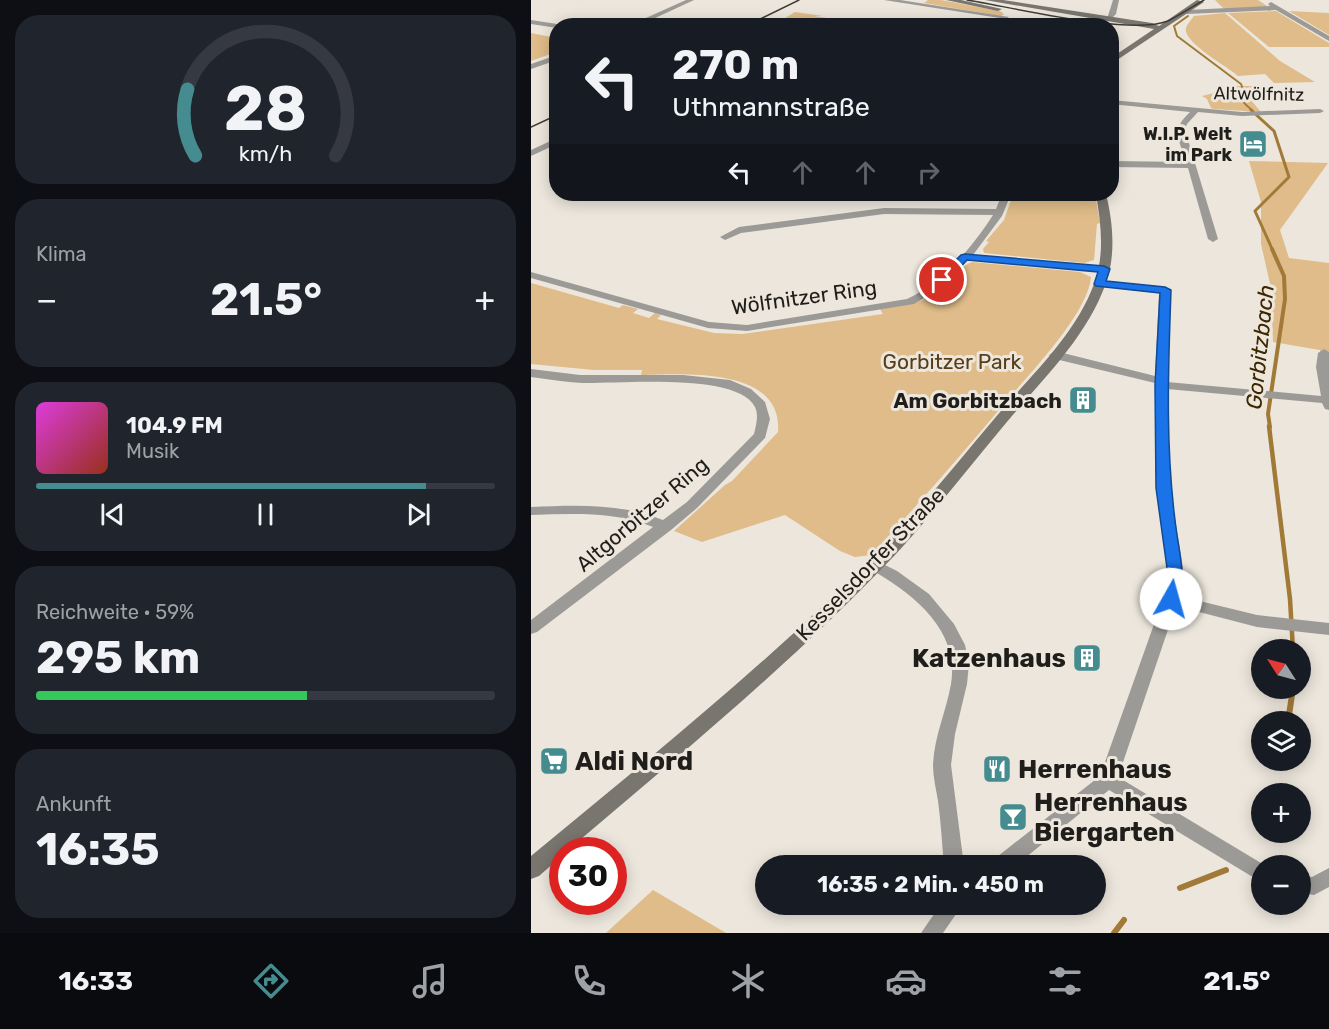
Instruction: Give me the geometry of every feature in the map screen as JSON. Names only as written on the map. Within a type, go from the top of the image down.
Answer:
[{"type":"main road","points":[[950,0],[1062,18]]},
{"type":"main road","points":[[989,0],[1080,18]]},
{"type":"main road","points":[[1119,47],[1141,31],[1187,12],[1201,1]]},
{"type":"main road","points":[[1119,56],[1185,6],[1201,1]]},
{"type":"main road","points":[[1119,25],[1155,27]]},
{"type":"main road","points":[[1119,26],[1141,31]]},
{"type":"main road","name":"Kesselsdorfer Straße","points":[[531,869],[795,642],[875,565],[931,504],[1055,355],[1089,308],[1104,269],[1108,248],[1108,228],[1102,201]]},
{"type":"street","points":[[649,18],[691,0]]},
{"type":"street","points":[[887,0],[1006,17],[1015,12]]},
{"type":"street","points":[[1111,18],[1116,0]]},
{"type":"street","points":[[1264,0],[1329,39]]},
{"type":"street","points":[[1187,12],[1278,8]]},
{"type":"street","points":[[531,22],[549,25]]},
{"type":"street","points":[[531,67],[549,60]]},
{"type":"street","name":"Altwölfnitz","points":[[1119,103],[1242,114],[1320,111]]},
{"type":"street","points":[[1197,109],[1183,123],[1181,130],[1213,239]]},
{"type":"street","points":[[531,153],[549,144]]},
{"type":"street","points":[[1119,164],[1191,165]]},
{"type":"street","name":"Wölfnitzer Ring","points":[[531,275],[708,325],[747,328],[920,298],[933,290],[965,257],[999,212],[1003,201]]},
{"type":"street","points":[[725,237],[739,230],[884,211],[999,212]]},
{"type":"street","points":[[965,257],[1104,269]]},
{"type":"street","points":[[1014,855],[1108,780],[1171,599],[1175,568],[1163,488],[1161,383],[1165,290],[1099,284]]},
{"type":"street","points":[[1055,355],[1161,383],[1328,403],[1322,367],[1324,353]]},
{"type":"street","name":"Altgorbitzer Ring","points":[[531,373],[580,379],[708,380],[730,384],[747,392],[761,405],[764,419],[760,435],[721,477],[666,526],[531,628]]},
{"type":"street","points":[[531,511],[610,510],[632,514],[666,526]]},
{"type":"street","points":[[875,565],[895,576],[924,598],[945,622],[960,651],[959,682],[946,726],[942,767],[953,855]]},
{"type":"street","points":[[1171,599],[1257,621],[1329,629]]},
{"type":"street","points":[[1108,780],[1251,867]]},
{"type":"street","points":[[1311,886],[1329,877]]},
{"type":"street","points":[[931,933],[945,915]]},
{"type":"green space","points":[[928,0],[941,0],[1000,11],[1004,14],[1001,16],[924,3]]},
{"type":"green space","points":[[1215,0],[1258,0],[1267,6],[1224,9]]},
{"type":"green space","points":[[1276,11],[1329,43],[1329,47],[1269,47],[1228,13]]},
{"type":"green space","points":[[1289,11],[1329,13],[1329,35]]},
{"type":"green space","points":[[795,12],[827,18],[785,18]]},
{"type":"green space","points":[[1225,13],[1280,61],[1315,82],[1274,83],[1265,74],[1238,76],[1207,54],[1191,40],[1186,28],[1194,16]]},
{"type":"green space","points":[[531,33],[549,37],[549,55],[531,61]]},
{"type":"green space","points":[[1232,86],[1255,86],[1250,91],[1249,98],[1261,112],[1214,109],[1202,96],[1231,89]]},
{"type":"green space","points":[[1249,161],[1328,163],[1280,230],[1289,258],[1329,263],[1329,384],[1320,350],[1273,342],[1271,288],[1261,244],[1261,202]]},
{"type":"green space","points":[[1011,201],[1096,201],[1100,223],[1097,224],[1094,260],[1084,263],[984,253],[983,249],[989,242],[986,241],[1004,220]]},
{"type":"green space","name":"Gorbitzer Park","points":[[972,262],[1080,272],[1091,277],[1080,308],[1056,343],[939,480],[871,555],[855,557],[840,551],[785,515],[702,542],[674,531],[732,481],[778,432],[775,411],[765,395],[748,385],[727,378],[704,375],[641,375],[642,370],[594,370],[531,364],[531,283],[619,308],[623,305],[638,309],[633,313],[649,318],[655,313],[661,315],[657,319],[714,333],[742,334],[883,314],[880,309],[913,303],[937,293]]},
{"type":"green space","points":[[653,890],[726,933],[606,933]]},
{"type":"waterway","name":"Gorbitzbach","points":[[1188,16],[1174,26],[1177,36],[1241,84],[1242,99],[1253,111]]},
{"type":"waterway","name":"Gorbitzbach","points":[[1251,110],[1274,131],[1289,177],[1255,211],[1273,251]]},
{"type":"waterway","name":"Gorbitzbach","points":[[1270,427],[1268,414],[1285,299],[1284,276],[1272,249]]},
{"type":"waterway","name":"Gorbitzbach","points":[[1269,426],[1290,599],[1292,639]]},
{"type":"waterway","name":"Gorbitzbach","points":[[1290,711],[1291,699]]},
{"type":"waterway","name":"Gorbitzbach","points":[[1180,888],[1226,870]]},
{"type":"waterway","name":"Gorbitzbach","points":[[1114,933],[1124,920]]},
{"type":"tram line","points":[[762,18],[799,0]]},
{"type":"tram line","points":[[967,0],[1065,18]]},
{"type":"tram line","points":[[1119,24],[1150,25],[1168,21],[1204,0]]},
{"type":"tram line","points":[[531,127],[549,119]]},
{"type":"place","name":"W.I.P. Welt im Park","points":[[1253,144]]},
{"type":"place","name":"Am Gorbitzbach","points":[[1083,400]]},
{"type":"place","name":"Katzenhaus","points":[[1087,658]]},
{"type":"place","name":"Aldi Nord","points":[[554,761]]},
{"type":"place","name":"Herrenhaus","points":[[997,769]]},
{"type":"place","name":"Herrenhaus Biergarten","points":[[1013,817]]},
{"type":"route","points":[[942,280],[965,257],[1104,269],[1099,284],[1165,290],[1161,385],[1163,488],[1175,568],[1171,599]]}]
